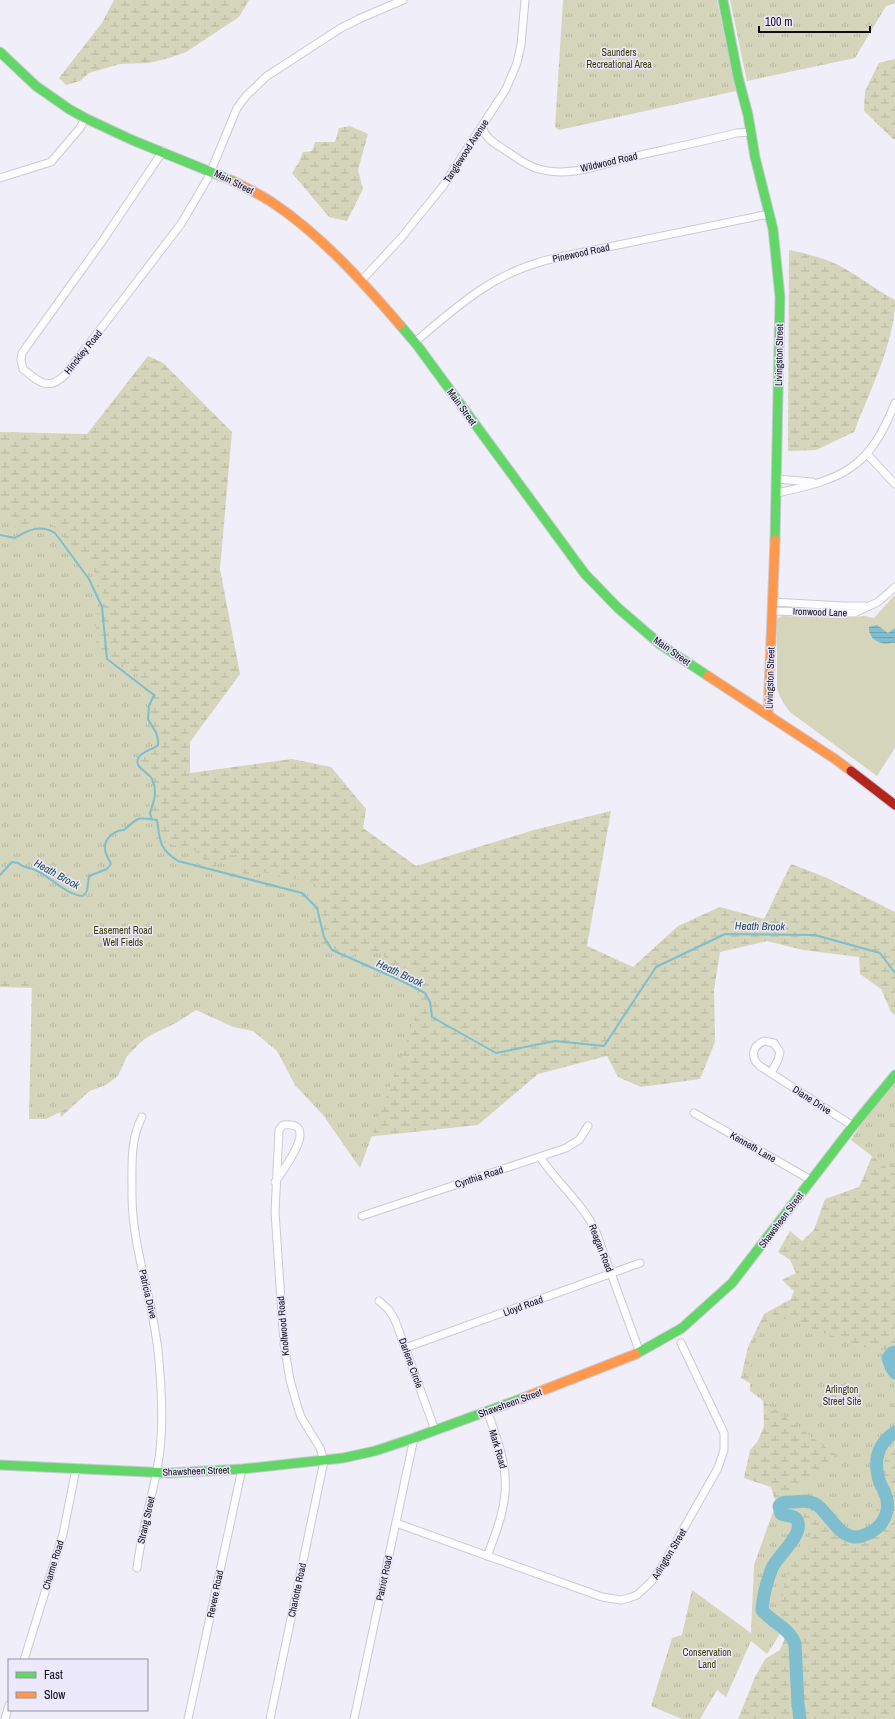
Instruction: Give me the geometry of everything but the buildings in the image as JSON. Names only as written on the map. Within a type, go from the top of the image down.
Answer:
[{"type":"main road","name":"Livingston Street","points":[[724,0],[755,157],[773,229],[780,297],[777,493],[768,715]]},
{"type":"main road","name":"Main Street","points":[[0,52],[40,89],[85,118],[109,130],[239,183],[287,213],[302,225],[362,280],[415,342],[550,530],[585,574],[605,594],[636,624],[661,645],[839,762],[895,805]]},
{"type":"main road","name":"Shawsheen Street","points":[[0,1465],[157,1472],[242,1469],[324,1461],[363,1454],[414,1438],[595,1372],[640,1353],[662,1341],[692,1320],[732,1283],[853,1126],[895,1075]]},
{"type":"street","points":[[211,171],[237,108],[254,88],[267,76],[341,28],[403,0]]},
{"type":"street","name":"Tanglewood Avenue","points":[[362,280],[401,238],[436,196],[506,89],[517,63],[521,45],[525,0]]},
{"type":"street","points":[[0,178],[51,162],[80,128],[85,118]]},
{"type":"street","name":"Wildwood Road","points":[[482,127],[485,135],[490,140],[526,164],[540,170],[553,172],[571,171],[597,166],[736,133],[751,132]]},
{"type":"street","name":"Hinckley Road","points":[[163,152],[101,243],[22,354],[21,360],[23,369],[43,384],[53,384],[59,381],[79,357],[181,224],[211,171]]},
{"type":"street","name":"Pinewood Road","points":[[415,342],[466,298],[489,283],[522,267],[555,258],[769,214]]},
{"type":"street","points":[[777,493],[828,480],[852,468],[867,454],[882,433],[895,403]]},
{"type":"street","points":[[867,454],[895,484]]},
{"type":"street","points":[[777,479],[815,483]]},
{"type":"street","name":"Ironwood Lane","points":[[772,606],[867,606],[878,602],[895,587]]},
{"type":"street","name":"Diane Drive","points":[[772,1073],[780,1052],[774,1043],[764,1041],[755,1047],[754,1058],[758,1064],[853,1126]]},
{"type":"street","name":"Kenneth Lane","points":[[694,1113],[811,1180]]},
{"type":"street","name":"Patricia Drive","points":[[142,1117],[133,1145],[132,1204],[135,1238],[153,1316],[159,1361],[161,1439],[157,1472]]},
{"type":"street","name":"Knollwood Road","points":[[275,1182],[297,1147],[300,1133],[298,1128],[295,1126],[286,1125],[279,1128],[275,1182],[276,1234],[282,1319],[289,1374],[301,1417],[320,1448],[324,1461]]},
{"type":"street","name":"Cynthia Road","points":[[362,1216],[573,1145],[579,1140],[588,1126]]},
{"type":"street","name":"Reagan Road","points":[[540,1157],[553,1176],[588,1216],[640,1353]]},
{"type":"street","name":"Lloyd Road","points":[[405,1348],[640,1263]]},
{"type":"street","name":"Darlene Circle","points":[[379,1301],[393,1314],[435,1430]]},
{"type":"street","name":"Arlington Street","points":[[396,1523],[612,1599],[629,1598],[637,1595],[652,1582],[663,1565],[718,1468],[724,1450],[725,1441],[721,1425],[680,1343]]},
{"type":"street","name":"Mark Road","points":[[486,1411],[503,1459],[506,1484],[505,1501],[501,1520],[488,1556]]},
{"type":"street","name":"Patriot Road","points":[[354,1719],[414,1438]]},
{"type":"street","name":"Charlotte Road","points":[[270,1719],[324,1461]]},
{"type":"street","name":"Charme Road","points":[[24,1659],[62,1534],[76,1469]]},
{"type":"street","name":"Revere Road","points":[[188,1719],[242,1469]]},
{"type":"street","name":"Strang Street","points":[[137,1568],[139,1550],[157,1472]]},
{"type":"street","points":[[5,1719],[8,1708]]},
{"type":"green space","points":[[114,0],[249,0],[239,17],[186,52],[149,63],[120,64],[89,73],[80,81],[66,85],[59,78],[102,23]]},
{"type":"green space","name":"Saunders Recreational Area","points":[[563,0],[717,0],[736,91],[559,130],[555,127]]},
{"type":"green space","points":[[730,0],[895,0],[895,3],[886,6],[855,58],[747,81]]},
{"type":"green space","points":[[895,59],[895,139],[893,139],[864,111],[865,91],[879,63]]},
{"type":"green space","points":[[350,126],[368,134],[358,170],[363,189],[347,221],[329,217],[292,173],[303,152],[312,151],[315,142],[335,142],[339,128]]},
{"type":"green space","points":[[789,250],[836,264],[895,300],[891,333],[886,350],[854,432],[816,450],[788,451]]},
{"type":"green space","points":[[148,356],[163,363],[232,432],[220,569],[240,674],[190,742],[190,773],[292,759],[331,767],[366,809],[363,828],[416,866],[534,830],[611,811],[587,946],[633,967],[678,926],[720,907],[764,919],[791,864],[825,877],[895,912],[895,1015],[891,1012],[881,989],[860,974],[859,957],[803,950],[767,941],[720,952],[714,990],[715,1042],[700,1079],[641,1087],[618,1077],[607,1056],[538,1074],[478,1125],[348,1139],[273,1038],[202,1008],[161,1022],[121,1062],[61,1117],[37,988],[0,987],[0,432],[87,434]]},
{"type":"green space","name":"Easement Road Well Fields","points":[[45,517],[48,518],[53,526],[62,533],[69,548],[74,550],[78,557],[93,565],[97,586],[107,601],[93,622],[97,630],[97,649],[118,660],[127,670],[137,674],[139,682],[145,690],[153,695],[147,717],[149,724],[157,735],[159,746],[142,754],[138,761],[141,769],[151,780],[156,792],[151,816],[152,820],[155,821],[159,827],[156,839],[157,841],[194,850],[210,866],[214,867],[231,855],[236,855],[245,878],[249,879],[262,872],[313,882],[318,889],[320,897],[309,915],[308,923],[312,936],[317,941],[329,951],[342,958],[367,951],[381,952],[392,967],[410,968],[417,974],[418,982],[415,1018],[360,1168],[323,1115],[295,1085],[277,1051],[253,1031],[233,1027],[196,1010],[176,1023],[151,1035],[132,1047],[118,1076],[106,1085],[87,1092],[66,1109],[46,1119],[29,1119],[32,980],[0,978],[0,520],[9,519],[21,532],[32,534],[37,521]]},
{"type":"green space","points":[[895,595],[895,748],[877,776],[790,712],[784,703],[777,687],[777,619],[782,616],[842,618],[864,616],[874,618]]},
{"type":"green space","points":[[895,1073],[895,1174],[851,1140]]},
{"type":"green space","points":[[895,1091],[895,1719],[738,1719],[755,1677],[765,1659],[780,1650],[785,1638],[778,1629],[759,1590],[808,1527],[774,1498],[771,1487],[744,1478],[750,1450],[758,1441],[764,1426],[763,1391],[741,1378],[748,1347],[764,1314],[791,1299],[794,1291],[782,1280],[796,1273],[790,1260],[778,1252],[790,1231],[802,1241],[814,1230],[825,1199],[859,1187],[874,1152]]},
{"type":"green space","name":"Arlington Street Site","points":[[771,1314],[895,1358],[895,1443],[890,1448],[881,1470],[875,1521],[861,1536],[846,1532],[825,1511],[802,1506],[796,1516],[811,1528],[810,1544],[789,1562],[779,1613],[785,1621],[782,1631],[767,1654],[751,1641],[726,1697],[717,1690],[700,1719],[682,1719],[651,1706],[672,1638],[682,1635],[692,1590],[751,1633],[754,1565],[773,1512],[836,1455],[750,1391],[751,1349]]},
{"type":"water","points":[[877,625],[888,633],[895,628],[895,643],[884,644],[872,638],[869,627]]},
{"type":"waterway","points":[[0,535],[15,538],[34,529],[50,530],[55,533],[89,579],[102,607],[107,659],[154,695],[149,706],[148,719],[157,734],[158,745],[143,753],[137,761],[139,767],[150,776],[154,784],[155,796],[150,813],[152,820]]},
{"type":"waterway","name":"Heath Brook","points":[[0,875],[12,862],[18,863],[41,873],[64,889],[83,896],[87,891],[89,876],[107,869],[111,864],[106,855],[105,849],[108,838],[117,831],[124,830],[135,820],[141,818],[157,820],[162,844],[172,857],[178,861],[302,893],[317,908],[324,937],[332,950],[425,993],[430,1002],[432,1017],[496,1053],[555,1041],[604,1046],[656,967],[725,934],[815,935],[880,953],[895,973]]},
{"type":"waterway","points":[[895,1352],[888,1358],[895,1373]]},
{"type":"waterway","points":[[800,1719],[795,1644],[793,1638],[762,1610],[763,1599],[772,1568],[794,1538],[798,1526],[797,1520],[794,1517],[781,1514],[779,1506],[785,1502],[811,1502],[822,1509],[836,1526],[848,1535],[855,1537],[872,1532],[883,1521],[887,1509],[886,1495],[880,1484],[878,1475],[878,1454],[884,1442],[895,1432]]},
{"type":"traffic: fast","points":[[723,0],[738,77],[748,115],[755,157],[773,229],[780,297],[775,540]]},
{"type":"traffic: fast","points":[[0,52],[36,86],[69,109],[85,118],[132,140],[233,181]]},
{"type":"traffic: fast","points":[[400,325],[417,345],[585,574],[618,608],[661,645],[708,676]]},
{"type":"traffic: fast","points":[[636,1354],[682,1328],[732,1283],[853,1126],[895,1075]]},
{"type":"traffic: fast","points":[[0,1465],[169,1473],[242,1469],[343,1458],[375,1451],[523,1398]]},
{"type":"traffic: slow","points":[[233,181],[273,203],[325,244],[400,325]]},
{"type":"traffic: slow","points":[[768,715],[775,540]]},
{"type":"traffic: slow","points":[[708,676],[851,771]]},
{"type":"traffic: slow","points":[[523,1398],[636,1354]]},
{"type":"traffic: jam","points":[[851,771],[895,805]]},
{"type":"park label","name":"Conservation Land","points":[[707,1658]]}]
